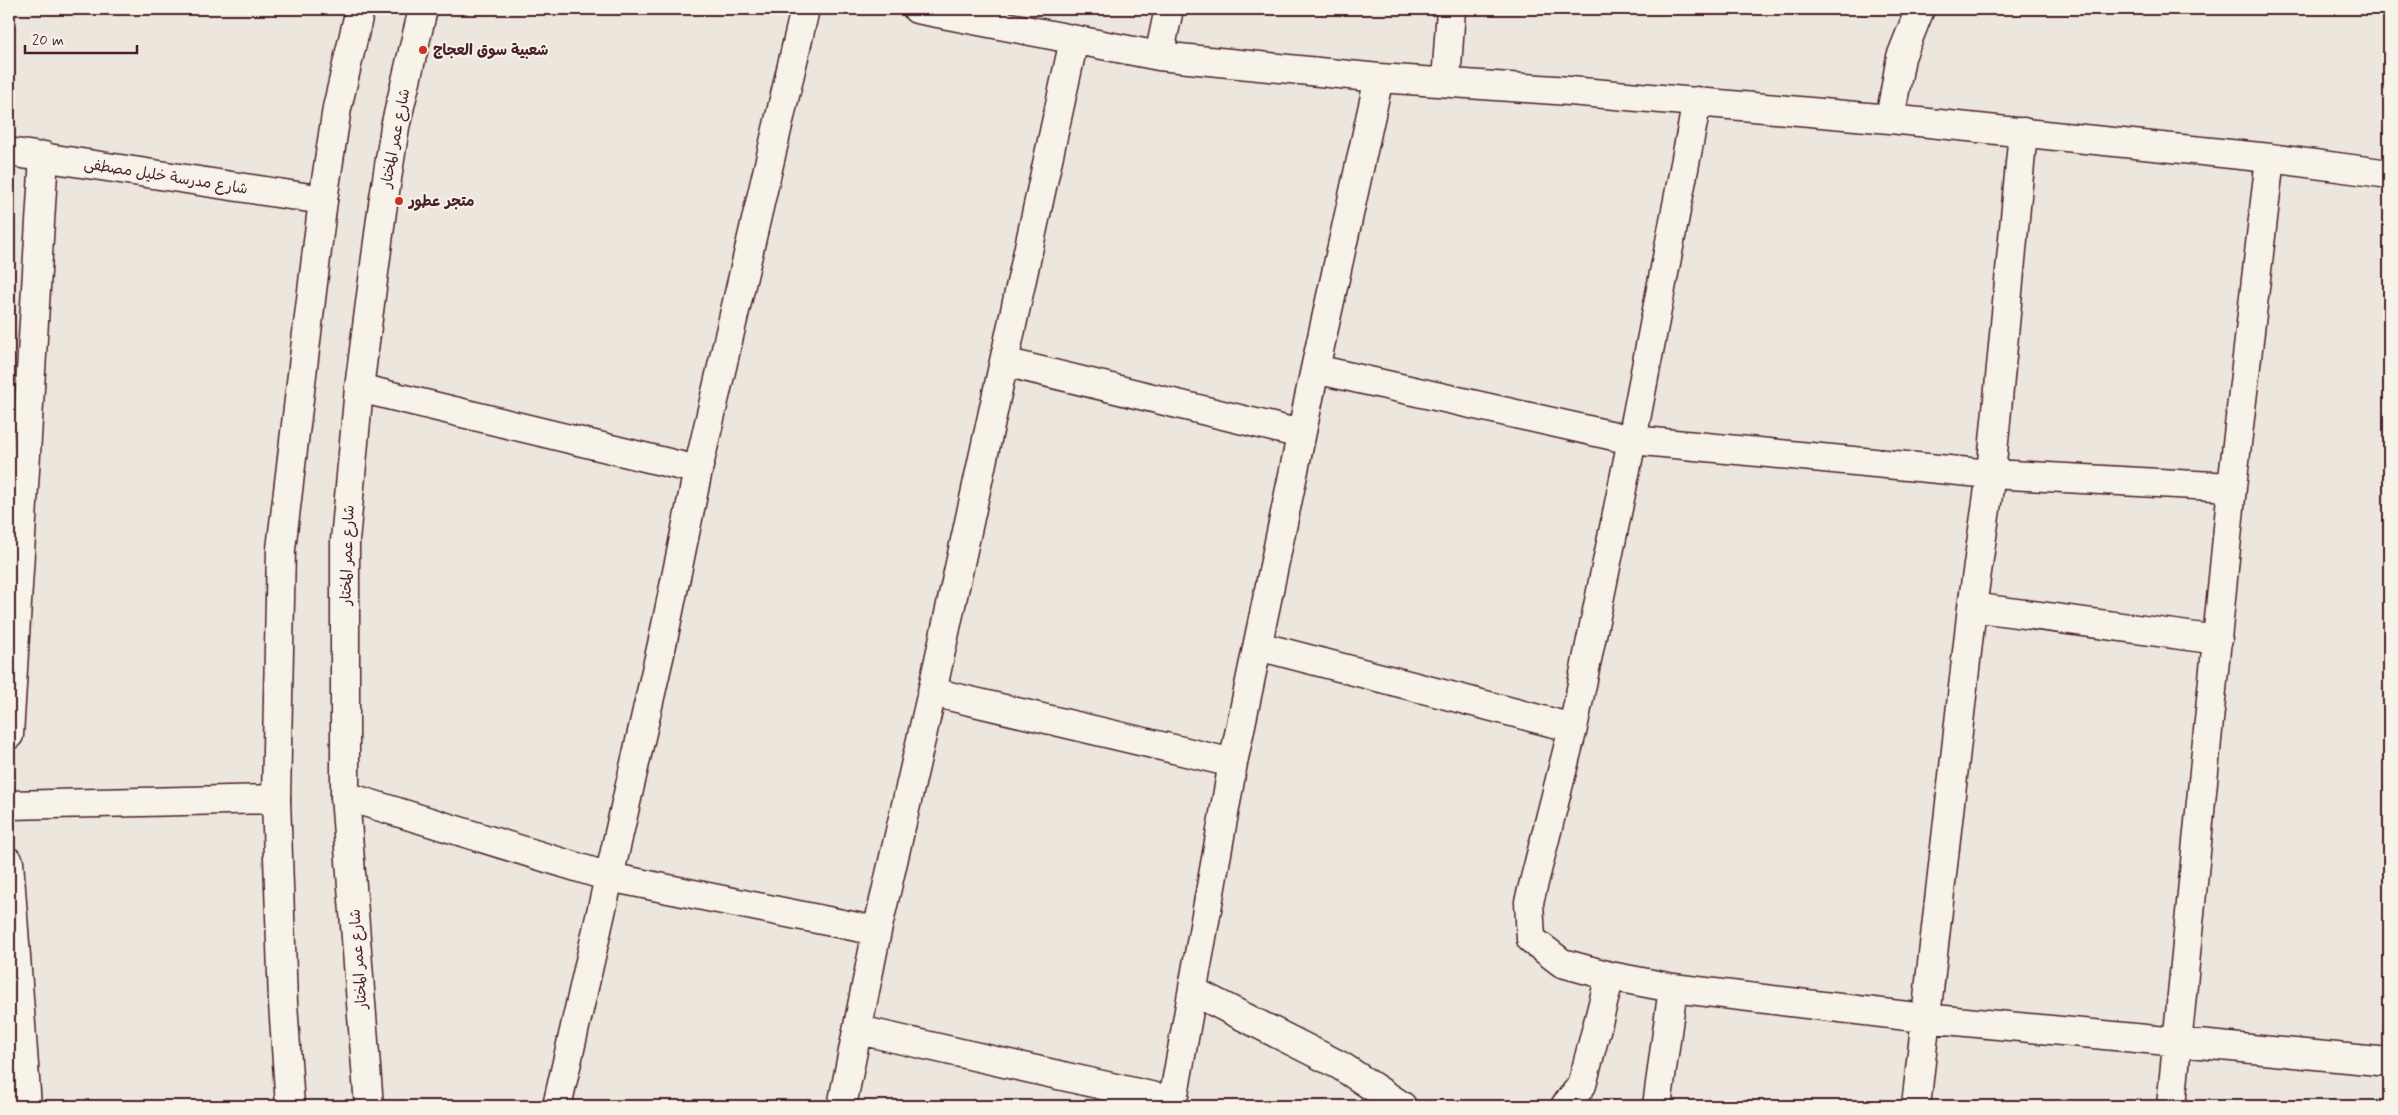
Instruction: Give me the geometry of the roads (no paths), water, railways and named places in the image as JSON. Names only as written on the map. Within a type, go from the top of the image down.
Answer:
[{"type":"street","points":[[290,1106],[283,1003],[276,799],[281,549],[322,200],[337,108],[360,9]]},
{"type":"street","name":"شارع عمر المختار","points":[[369,1106],[345,796],[345,541],[359,388],[382,211],[395,127],[423,9]]},
{"type":"street","points":[[556,1106],[662,640],[698,470],[805,9]]},
{"type":"street","points":[[917,9],[1159,56],[1379,78],[1697,101],[1890,119],[2270,158],[2389,174]]},
{"type":"street","points":[[1159,56],[1169,9]]},
{"type":"street","points":[[1446,82],[1451,9]]},
{"type":"street","points":[[1890,119],[1901,58],[1920,9]]},
{"type":"street","points":[[842,1106],[859,1030],[877,931],[932,692],[1074,40]]},
{"type":"street","points":[[859,1030],[1172,1104],[1232,763],[1301,434],[1379,78]]},
{"type":"street","points":[[1697,101],[1632,440],[1573,728],[1529,902],[1531,939],[1562,963],[1610,976],[1673,988],[1924,1018],[2389,1062]]},
{"type":"street","points":[[1916,1106],[1924,1018],[1972,607],[1991,474],[2023,132]]},
{"type":"street","name":"شارع مدرسة خليل مصطفى","points":[[9,152],[322,200]]},
{"type":"street","points":[[9,735],[44,156]]},
{"type":"street","points":[[2171,1106],[2232,486],[2270,158]]},
{"type":"street","points":[[1004,362],[1301,434]]},
{"type":"street","points":[[1315,369],[1632,440],[1991,474],[2232,486]]},
{"type":"street","points":[[359,388],[698,470]]},
{"type":"street","points":[[1972,607],[2218,640]]},
{"type":"street","points":[[1258,646],[1573,728]]},
{"type":"street","points":[[932,692],[1232,763]]},
{"type":"street","points":[[345,796],[609,877],[877,931]]},
{"type":"street","points":[[9,805],[276,799]]},
{"type":"street","points":[[9,862],[27,1106]]},
{"type":"street","points":[[1564,1106],[1582,1085],[1610,976]]},
{"type":"street","points":[[1657,1106],[1673,988]]},
{"type":"street","points":[[1193,991],[1341,1066],[1402,1106]]},
{"type":"place","name":"شعبية سوق العجاج","points":[[423,50]]},
{"type":"place","name":"متجر عطور","points":[[399,201]]}]
